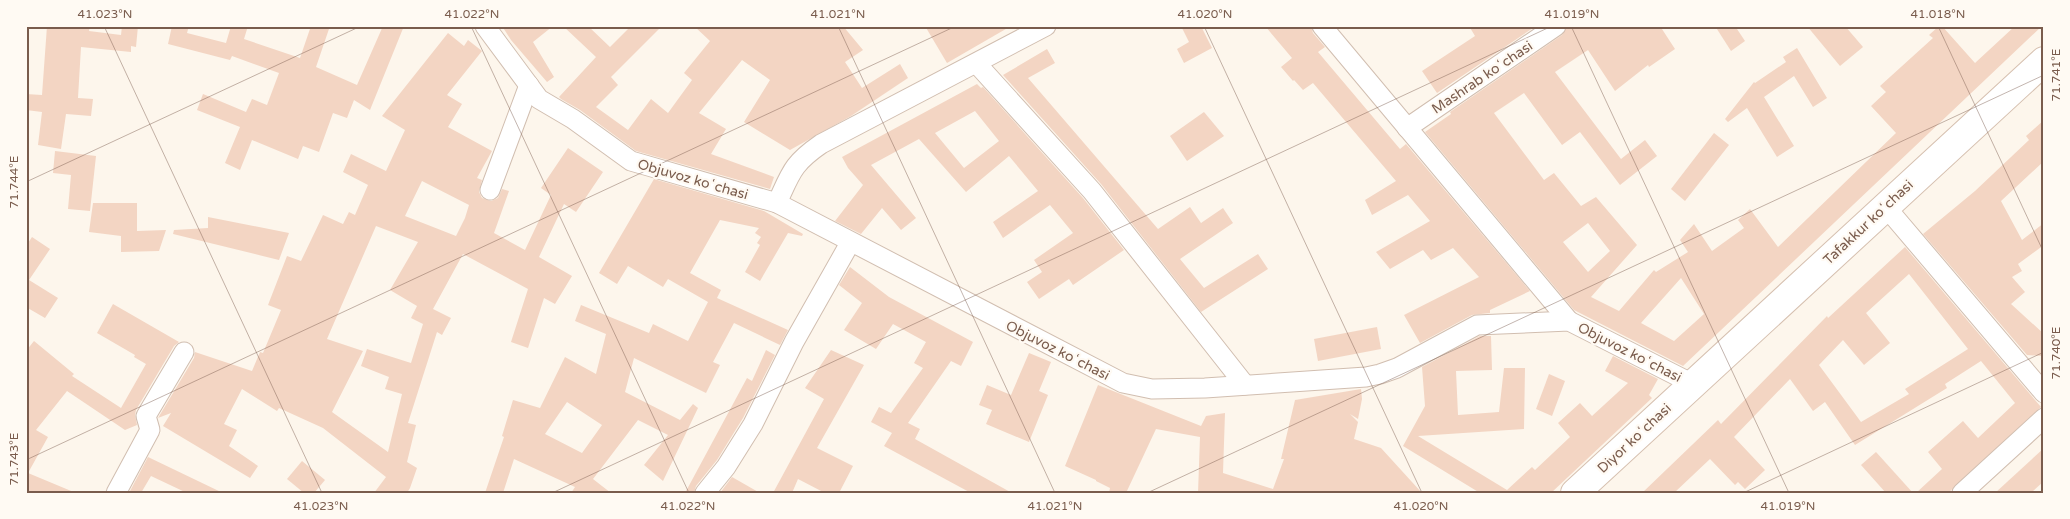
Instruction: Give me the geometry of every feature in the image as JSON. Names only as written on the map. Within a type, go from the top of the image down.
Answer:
[{"type":"main road","name":"Tafakkur koʻchasi","points":[[1693,384],[2044,61]]},
{"type":"main road","name":"Diyor koʻchasi","points":[[1576,493],[1693,384]]},
{"type":"street","name":"Objuvoz koʻchasi","points":[[485,26],[540,99],[573,119],[631,161],[777,203],[850,243],[1123,383],[1152,389],[1380,374],[1397,368],[1478,326],[1569,321],[1693,384]]},
{"type":"street","points":[[777,203],[793,167],[803,156],[821,144],[977,64],[1046,26]]},
{"type":"street","points":[[1322,26],[1569,321]]},
{"type":"street","name":"Mashrab koʻchasi","points":[[1407,128],[1556,26]]},
{"type":"street","points":[[977,64],[1092,191],[1245,384]]},
{"type":"street","points":[[490,190],[529,86]]},
{"type":"street","points":[[1885,206],[2044,393]]},
{"type":"street","points":[[705,493],[726,467],[753,424],[794,342],[850,243]]},
{"type":"street","points":[[116,493],[150,430],[146,416],[184,352]]},
{"type":"street","points":[[1962,493],[2044,418]]},
{"type":"building","points":[[47,26],[90,26],[89,31],[121,35],[122,26],[138,26],[136,47],[131,46],[131,52],[81,47],[78,98],[93,99],[91,116],[66,114],[61,149],[38,145],[42,112],[26,110],[26,94],[42,95]]},
{"type":"building","points":[[172,26],[189,26],[187,33],[226,43],[231,26],[248,26],[244,39],[300,58],[311,26],[330,26],[316,67],[357,85],[383,26],[404,26],[370,110],[354,100],[347,118],[333,113],[319,152],[303,146],[298,159],[252,140],[240,170],[225,163],[240,127],[197,110],[203,94],[246,112],[252,99],[267,105],[279,73],[232,56],[230,60],[168,44]]},
{"type":"building","points":[[502,26],[553,26],[533,42],[554,77],[547,82],[511,40]]},
{"type":"building","points":[[563,26],[588,26],[610,47],[631,26],[662,26],[611,77],[618,85],[596,107],[628,130],[651,99],[668,113],[692,80],[684,73],[710,41],[694,26],[843,26],[863,50],[845,62],[862,88],[900,64],[908,78],[851,116],[790,150],[744,122],[770,80],[742,60],[699,113],[726,129],[711,154],[774,177],[770,189],[636,151],[580,110],[561,99],[559,97],[596,57]]},
{"type":"building","points":[[925,26],[1011,26],[947,63]]},
{"type":"building","points":[[1181,26],[1201,26],[1212,48],[1184,63],[1177,49],[1189,42]]},
{"type":"building","points":[[1265,26],[1311,26],[1313,33],[1325,47],[1318,52],[1400,149],[1406,144],[1530,291],[1490,310],[1490,313],[1472,315],[1420,343],[1404,315],[1479,277],[1453,248],[1431,260],[1423,250],[1390,269],[1376,252],[1430,221],[1408,195],[1372,215],[1365,200],[1396,181],[1313,83],[1303,90],[1281,67],[1292,58]]},
{"type":"building","points":[[1469,26],[1536,26],[1437,93],[1422,71],[1475,36]]},
{"type":"building","points":[[1567,26],[1660,26],[1675,49],[1649,67],[1648,65],[1615,91],[1588,50],[1555,72],[1621,159],[1645,140],[1657,156],[1620,185],[1580,132],[1562,145],[1524,93],[1494,113],[1544,180],[1554,173],[1581,206],[1596,197],[1637,245],[1591,297],[1619,311],[1654,270],[1656,272],[1688,252],[1680,240],[1694,224],[1712,251],[1744,228],[1738,220],[1750,209],[1778,247],[1896,133],[1871,106],[1886,92],[1880,86],[1933,38],[1929,35],[1939,26],[1942,26],[1975,63],[2015,26],[2042,26],[1683,366],[1574,310],[1425,132],[1451,114],[1450,112],[1562,35]],"holes":[[[1588,223],[1610,251],[1588,272],[1563,242]],[[1681,278],[1704,314],[1674,341],[1641,323]]]},
{"type":"building","points":[[1715,26],[1735,26],[1745,41],[1731,51]]},
{"type":"building","points":[[1807,26],[1845,26],[1863,47],[1840,66]]},
{"type":"building","points":[[448,33],[464,46],[468,40],[482,51],[447,95],[462,104],[448,127],[492,151],[477,178],[482,180],[479,192],[482,198],[491,201],[498,198],[502,189],[509,191],[494,233],[525,250],[551,195],[541,188],[568,148],[603,172],[576,212],[564,204],[539,257],[572,276],[555,304],[544,298],[528,348],[511,342],[528,289],[463,254],[433,309],[451,318],[442,335],[437,332],[408,423],[416,425],[407,462],[417,468],[407,493],[374,493],[386,477],[323,428],[279,408],[277,411],[242,389],[224,424],[237,430],[229,446],[258,466],[250,478],[163,426],[171,413],[158,418],[194,358],[195,352],[252,371],[260,352],[263,353],[281,310],[268,305],[287,256],[301,261],[323,215],[343,224],[349,212],[355,215],[368,185],[343,172],[351,154],[386,171],[405,130],[382,116]],"holes":[[[422,181],[469,205],[456,236],[405,216]],[[376,226],[418,242],[390,290],[417,306],[411,318],[423,324],[411,363],[367,349],[361,366],[389,377],[385,389],[402,394],[388,452],[332,412],[363,351],[327,339]]]},
{"type":"building","points":[[1797,48],[1827,98],[1813,107],[1794,76],[1764,97],[1794,146],[1777,157],[1747,108],[1728,122],[1725,119],[1754,82],[1786,62],[1783,57]]},
{"type":"building","points":[[1047,49],[1055,63],[1028,78],[1158,229],[1190,207],[1201,223],[1223,208],[1233,223],[1180,259],[1204,288],[1258,254],[1268,269],[1201,312],[1101,184],[1003,75]]},
{"type":"building","points":[[977,84],[981,88],[983,87],[1083,198],[1124,250],[1073,285],[1069,279],[1039,299],[1027,282],[1042,272],[1034,260],[1073,233],[1050,205],[1003,238],[993,222],[1038,191],[1009,156],[966,192],[919,139],[871,165],[916,218],[901,230],[882,208],[861,234],[835,221],[863,185],[848,168],[842,157]],"holes":[[[975,111],[999,141],[964,168],[935,133]]]},
{"type":"building","points":[[1204,112],[1224,136],[1187,161],[1170,136]]},
{"type":"building","points":[[2044,120],[2044,161],[2001,201],[2022,240],[2044,223],[2044,245],[2018,264],[2022,271],[2012,277],[2025,292],[2011,304],[2044,334],[2044,356],[2027,355],[1923,234],[1975,191],[2029,140],[2026,136]]},
{"type":"building","points":[[1714,133],[1729,145],[1685,201],[1671,189]]},
{"type":"building","points":[[55,151],[96,156],[90,211],[68,209],[71,175],[53,173]]},
{"type":"building","points":[[654,179],[764,211],[803,234],[802,236],[788,233],[760,281],[745,272],[760,245],[757,243],[761,237],[755,233],[759,228],[720,220],[690,273],[721,290],[717,298],[788,330],[780,345],[734,323],[713,362],[720,365],[706,393],[634,358],[625,392],[680,420],[693,404],[698,408],[663,481],[644,465],[668,435],[638,420],[593,479],[611,493],[571,493],[575,487],[514,459],[503,493],[485,493],[504,437],[502,436],[513,400],[540,408],[565,357],[596,374],[606,334],[575,321],[581,305],[649,333],[653,324],[688,341],[708,302],[668,279],[663,287],[628,266],[617,284],[599,273]],"holes":[[[567,402],[602,425],[582,453],[545,434]]]},
{"type":"building","points":[[93,203],[137,203],[137,231],[166,230],[159,251],[121,252],[121,236],[89,232]]},
{"type":"building","points":[[208,217],[289,233],[279,260],[173,234],[174,230],[208,228]]},
{"type":"building","points":[[32,237],[50,249],[29,280],[58,298],[45,318],[26,307],[26,246]]},
{"type":"building","points":[[1905,247],[2041,407],[1948,493],[1916,493],[1942,469],[1928,452],[1963,421],[1978,438],[2015,403],[1981,361],[1945,384],[1947,388],[1855,445],[1825,402],[1813,411],[1790,379],[1734,437],[1765,470],[1745,489],[1738,482],[1735,485],[1710,459],[1674,493],[1642,493],[1718,420],[1721,424],[1827,316],[1828,318]],"holes":[[[1909,274],[1968,349],[1905,389],[1909,394],[1861,422],[1819,365],[1843,340],[1864,365],[1890,343],[1866,313]]]},
{"type":"building","points":[[850,267],[889,297],[973,342],[961,366],[951,361],[908,423],[920,429],[915,439],[1012,493],[971,493],[884,446],[892,433],[871,422],[879,407],[891,413],[923,368],[914,363],[926,342],[893,324],[876,349],[844,330],[862,303],[839,285]]},
{"type":"building","points":[[113,304],[179,342],[174,346],[136,410],[137,425],[125,430],[67,391],[36,430],[48,437],[28,473],[76,493],[26,493],[26,351],[34,341],[74,374],[72,376],[121,408],[146,364],[134,357],[135,355],[97,333]]},
{"type":"building","points":[[1377,327],[1381,349],[1318,361],[1314,339]]},
{"type":"building","points":[[1480,336],[1491,336],[1492,370],[1456,371],[1458,415],[1499,412],[1504,368],[1525,368],[1524,429],[1418,436],[1507,490],[1532,467],[1535,470],[1570,437],[1558,423],[1580,403],[1592,416],[1628,383],[1605,371],[1613,356],[1658,379],[1649,395],[1652,398],[1551,493],[1480,493],[1403,446],[1425,406],[1422,367]]},
{"type":"building","points":[[766,350],[775,355],[743,418],[717,460],[696,486],[694,493],[685,493],[747,378],[752,381]]},
{"type":"building","points":[[831,350],[864,365],[817,448],[853,466],[839,493],[825,493],[798,479],[792,493],[773,493],[824,399],[805,388]]},
{"type":"building","points":[[1029,353],[1051,362],[1039,391],[1048,395],[1029,442],[986,424],[992,410],[979,405],[987,385],[1011,395]]},
{"type":"building","points":[[1549,374],[1565,381],[1552,416],[1536,409]]},
{"type":"building","points":[[1098,385],[1201,426],[1206,416],[1225,413],[1223,473],[1273,489],[1284,459],[1281,459],[1295,400],[1361,389],[1362,399],[1358,419],[1350,414],[1358,422],[1354,439],[1381,448],[1422,493],[1198,493],[1200,437],[1156,429],[1126,493],[1109,493],[1110,488],[1065,466]]},
{"type":"building","points":[[2044,448],[2044,481],[2031,493],[1995,493]]},
{"type":"building","points":[[1876,452],[1913,493],[1886,493],[1861,465]]},
{"type":"building","points":[[148,457],[223,493],[187,493],[151,476],[141,493],[129,493]]},
{"type":"building","points":[[302,461],[325,480],[314,493],[304,493],[287,479]]},
{"type":"building","points":[[732,477],[760,493],[720,493]]}]
